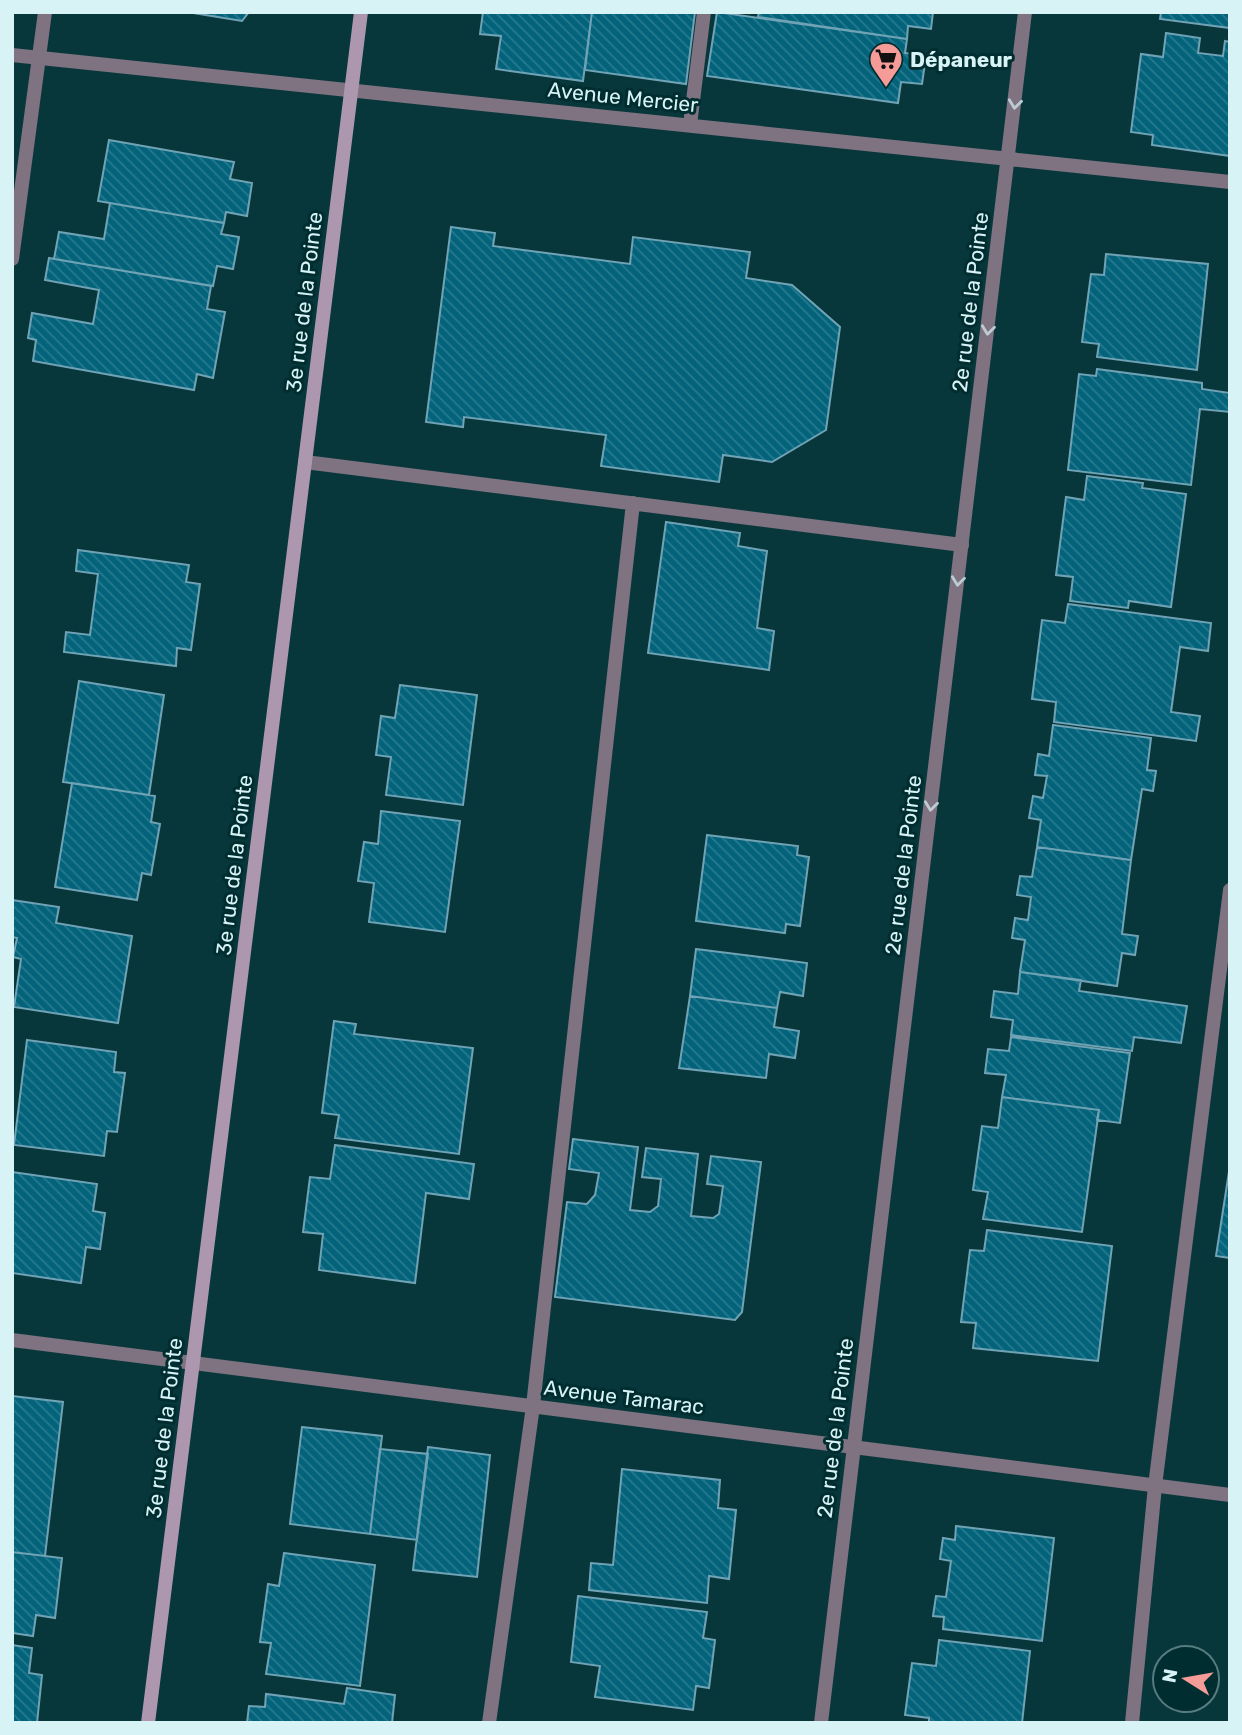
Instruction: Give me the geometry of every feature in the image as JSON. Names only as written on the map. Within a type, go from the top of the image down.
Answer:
[{"type":"street","points":[[12,259],[45,12]]},
{"type":"street","name":"3e rue de la Pointe","points":[[148,1723],[361,12]]},
{"type":"street","points":[[691,125],[704,12]]},
{"type":"street","name":"2e rue de la Pointe","points":[[821,1723],[1025,12]]},
{"type":"street","name":"Avenue Mercier","points":[[12,54],[1230,182]]},
{"type":"street","points":[[305,462],[962,545]]},
{"type":"street","points":[[489,1723],[533,1406],[634,503]]},
{"type":"street","points":[[1132,1723],[1156,1486],[1230,890]]},
{"type":"street","name":"Avenue Tamarac","points":[[12,1340],[1230,1495]]},
{"type":"building","points":[[187,12],[249,12],[242,21]]},
{"type":"building","points":[[483,12],[592,12],[583,81],[496,69],[501,36],[480,34]]},
{"type":"building","points":[[592,12],[695,12],[686,84],[585,70]]},
{"type":"building","points":[[717,12],[907,39],[905,53],[926,56],[922,84],[901,82],[898,103],[707,76]]},
{"type":"building","points":[[759,12],[933,12],[931,29],[908,26],[907,39],[758,17]]},
{"type":"building","points":[[1161,12],[1230,12],[1230,28],[1160,19]]},
{"type":"building","points":[[1166,33],[1200,38],[1198,53],[1223,56],[1225,41],[1230,42],[1230,156],[1152,145],[1153,135],[1131,132],[1141,54],[1163,57]]},
{"type":"building","points":[[109,140],[234,162],[230,179],[252,183],[247,216],[226,212],[224,223],[98,201]]},
{"type":"building","points":[[110,203],[224,223],[221,234],[239,237],[233,269],[217,266],[213,286],[54,259],[59,232],[104,239]]},
{"type":"building","points":[[451,227],[495,233],[493,246],[630,264],[633,237],[750,252],[746,278],[792,285],[840,327],[826,430],[772,462],[723,455],[719,482],[601,466],[606,435],[464,417],[463,427],[426,422]]},
{"type":"building","points":[[1106,254],[1208,264],[1197,370],[1097,357],[1099,344],[1082,342],[1091,274],[1104,275]]},
{"type":"building","points":[[49,258],[211,286],[207,309],[225,312],[213,378],[197,374],[194,390],[33,361],[36,340],[28,338],[32,313],[93,324],[99,290],[45,280]]},
{"type":"building","points":[[1097,369],[1202,383],[1202,389],[1230,393],[1230,412],[1200,409],[1191,485],[1068,470],[1079,374],[1096,376]]},
{"type":"building","points":[[1087,476],[1143,483],[1142,488],[1186,494],[1171,607],[1129,601],[1128,608],[1070,601],[1073,577],[1056,575],[1066,497],[1084,500]]},
{"type":"building","points":[[666,522],[740,533],[738,546],[767,551],[757,628],[774,631],[769,670],[648,653]]},
{"type":"building","points":[[78,550],[189,565],[186,582],[200,584],[191,650],[177,648],[176,666],[64,652],[66,632],[90,635],[98,574],[76,571]]},
{"type":"building","points":[[1068,604],[1211,623],[1208,651],[1180,647],[1171,712],[1200,716],[1196,741],[1054,722],[1056,702],[1032,699],[1042,620],[1065,623]]},
{"type":"building","points":[[79,681],[164,695],[149,795],[63,782]]},
{"type":"building","points":[[400,685],[477,695],[463,805],[386,795],[391,757],[376,755],[381,716],[395,718]]},
{"type":"building","points":[[1053,725],[1151,738],[1147,770],[1156,771],[1153,791],[1142,789],[1131,860],[1037,847],[1041,820],[1029,818],[1033,796],[1043,798],[1047,776],[1035,775],[1038,754],[1049,756]]},
{"type":"building","points":[[72,783],[155,796],[151,822],[160,824],[151,875],[142,873],[137,900],[55,887]]},
{"type":"building","points":[[381,811],[460,821],[445,932],[369,922],[374,883],[358,881],[364,842],[378,844]]},
{"type":"building","points":[[707,835],[798,846],[797,855],[809,857],[800,926],[786,924],[785,933],[696,921]]},
{"type":"building","points":[[1037,847],[1131,860],[1122,934],[1138,936],[1135,955],[1122,953],[1117,986],[1020,972],[1025,940],[1012,938],[1015,918],[1028,920],[1031,897],[1017,895],[1020,876],[1032,877]]},
{"type":"building","points":[[12,900],[59,907],[56,923],[132,936],[118,1023],[14,1007],[21,959],[13,957],[17,938],[12,937]]},
{"type":"building","points":[[696,949],[807,963],[803,996],[780,992],[777,1008],[690,996]]},
{"type":"building","points":[[1020,972],[1081,980],[1079,991],[1187,1006],[1181,1043],[1134,1037],[1132,1051],[1011,1035],[1013,1020],[991,1017],[994,991],[1018,994]]},
{"type":"building","points":[[690,996],[777,1008],[774,1027],[799,1031],[795,1058],[769,1054],[766,1078],[679,1068]]},
{"type":"building","points":[[334,1021],[356,1024],[354,1034],[473,1048],[459,1154],[335,1138],[339,1115],[322,1113]]},
{"type":"building","points":[[1011,1037],[1130,1053],[1120,1123],[1097,1120],[1099,1110],[1002,1097],[1006,1075],[985,1073],[988,1049],[1009,1051]]},
{"type":"building","points":[[27,1040],[116,1052],[114,1072],[125,1073],[117,1132],[107,1131],[104,1156],[14,1145]]},
{"type":"building","points":[[1002,1097],[1099,1110],[1082,1232],[983,1219],[988,1192],[973,1190],[982,1126],[998,1128]]},
{"type":"building","points":[[573,1139],[638,1147],[630,1210],[650,1212],[658,1206],[661,1179],[642,1177],[646,1148],[698,1154],[691,1216],[713,1218],[719,1214],[723,1186],[707,1184],[711,1156],[761,1162],[742,1312],[735,1320],[555,1297],[567,1202],[587,1204],[595,1195],[599,1173],[569,1169]]},
{"type":"building","points":[[335,1145],[474,1164],[469,1199],[426,1193],[415,1283],[319,1270],[323,1234],[303,1232],[310,1177],[330,1179]]},
{"type":"building","points":[[1230,1165],[1230,1258],[1216,1256]]},
{"type":"building","points":[[12,1172],[97,1184],[93,1211],[105,1213],[100,1249],[86,1247],[81,1283],[12,1273]]},
{"type":"building","points":[[987,1230],[1112,1246],[1098,1361],[973,1348],[976,1323],[961,1322],[970,1250],[984,1251]]},
{"type":"building","points":[[12,1396],[63,1402],[45,1556],[12,1552]]},
{"type":"building","points":[[302,1427],[382,1436],[370,1534],[290,1524]]},
{"type":"building","points":[[428,1447],[490,1455],[477,1577],[413,1570]]},
{"type":"building","points":[[380,1449],[428,1454],[417,1540],[370,1534]]},
{"type":"building","points":[[622,1469],[720,1480],[718,1508],[736,1510],[729,1579],[709,1576],[707,1603],[589,1590],[591,1563],[613,1565]]},
{"type":"building","points":[[956,1526],[1054,1538],[1042,1641],[943,1629],[944,1617],[933,1616],[936,1596],[946,1597],[951,1561],[940,1559],[943,1538],[955,1540]]},
{"type":"building","points":[[12,1552],[62,1558],[55,1618],[36,1615],[33,1636],[12,1633]]},
{"type":"building","points":[[284,1553],[375,1565],[360,1686],[266,1674],[271,1643],[260,1642],[268,1584],[279,1586]]},
{"type":"building","points":[[578,1596],[707,1612],[703,1638],[715,1640],[709,1688],[696,1686],[693,1710],[595,1697],[600,1666],[571,1662]]},
{"type":"building","points":[[939,1640],[1030,1651],[1022,1723],[929,1723],[929,1718],[905,1715],[912,1663],[936,1666]]},
{"type":"building","points":[[12,1645],[32,1648],[29,1673],[42,1675],[37,1723],[12,1723]]},
{"type":"building","points":[[347,1688],[395,1695],[392,1723],[247,1723],[249,1706],[265,1707],[266,1694],[344,1704]]},
{"type":"place","name":"Dépaneur","points":[[886,89]]}]
